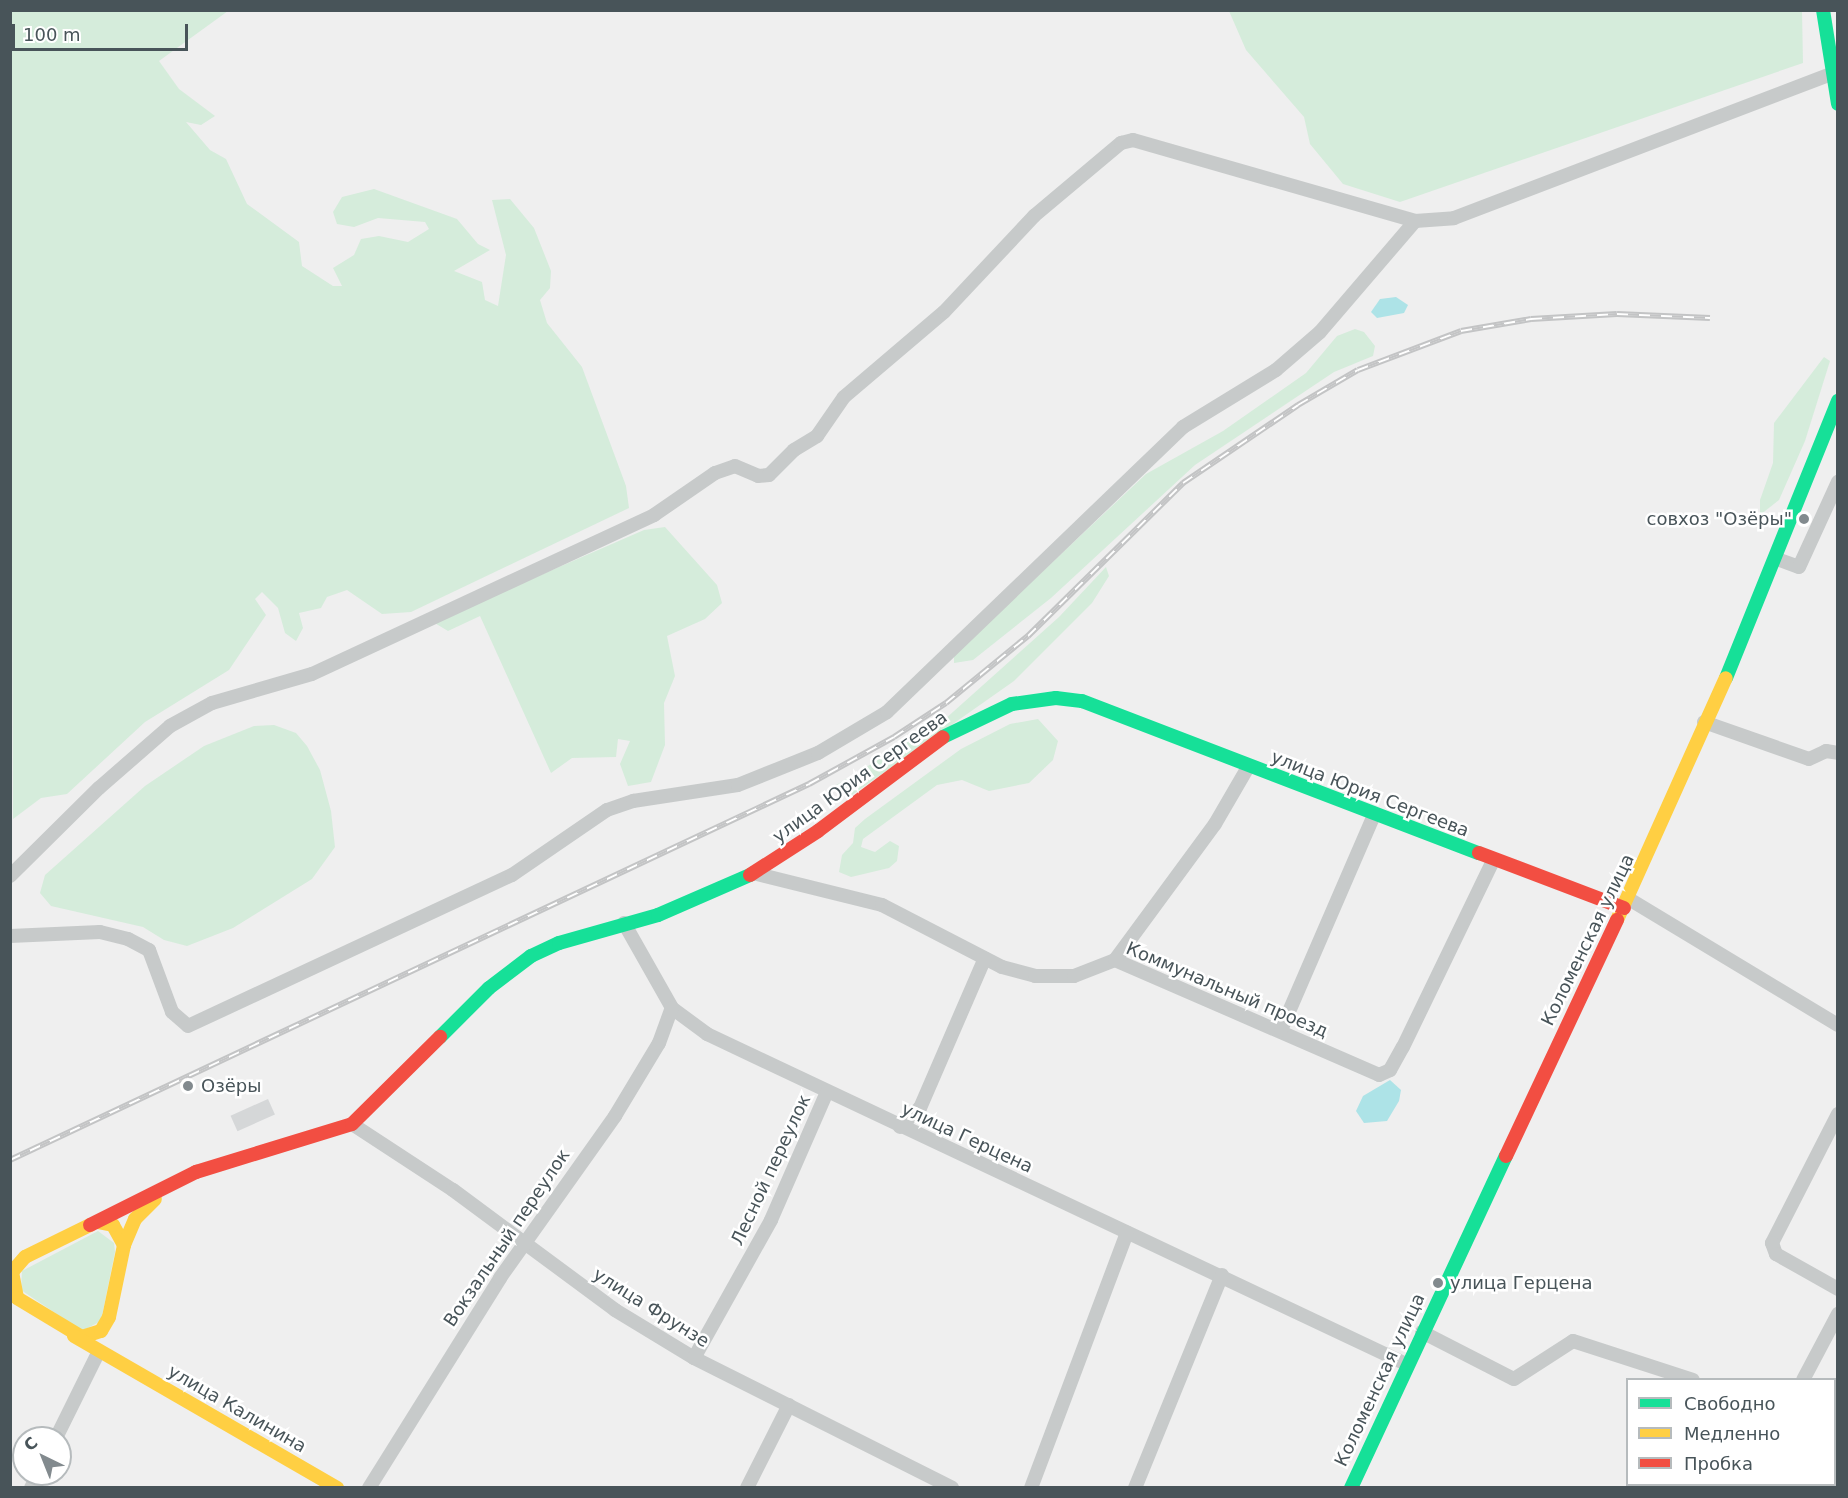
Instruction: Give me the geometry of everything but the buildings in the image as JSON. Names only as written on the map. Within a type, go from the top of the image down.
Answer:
[{"type":"street","points":[[1823,10],[1831,74],[1838,104]]},
{"type":"street","points":[[10,876],[99,788],[170,726],[212,703],[312,674],[654,515],[715,473],[735,466],[758,477],[770,475],[783,459],[818,436],[844,397],[944,312],[1034,216],[1121,143],[1132,140],[1415,221],[1454,218],[1831,74]]},
{"type":"street","name":"улица Юрия Сергеева","points":[[10,936],[100,932],[128,939],[149,950],[172,1012],[188,1026],[512,875],[608,810],[633,801],[738,785],[818,753],[887,712],[1183,427],[1276,370],[1320,332],[1415,221]]},
{"type":"street","name":"Коломенская улица","points":[[1351,1488],[1406,1364],[1627,904],[1704,722],[1777,559],[1838,401]]},
{"type":"street","points":[[1777,559],[1799,567],[1838,482]]},
{"type":"street","name":"улица Юрия Сергеева","points":[[97,1222],[171,1184],[262,1149],[351,1124],[512,968],[559,943],[658,915],[753,873],[818,831],[929,745],[973,719],[1012,704],[1056,698],[1082,701],[1493,861],[1627,904],[1838,1024]]},
{"type":"street","points":[[1704,722],[1809,759],[1826,751],[1838,753]]},
{"type":"street","points":[[1115,960],[1215,824],[1248,767]]},
{"type":"street","points":[[1281,1030],[1374,815]]},
{"type":"street","name":"Коммунальный проезд","points":[[753,873],[882,905],[1002,967],[1055,979],[1115,960],[1281,1030],[1380,1075],[1390,1070],[1403,1047],[1493,861]]},
{"type":"street","name":"улица Герцена","points":[[624,923],[672,1008],[706,1034],[900,1127],[1222,1275],[1406,1364]]},
{"type":"street","points":[[900,1127],[920,1108],[984,958]]},
{"type":"street","name":"Вокзальный переулок","points":[[369,1488],[500,1278],[526,1245],[615,1116],[659,1043],[672,1008]]},
{"type":"street","name":"Лесной переулок","points":[[694,1358],[771,1220],[827,1092]]},
{"type":"street","points":[[1838,1114],[1772,1243],[1776,1254],[1838,1289]]},
{"type":"street","name":"улица Фрунзе","points":[[351,1124],[453,1190],[604,1303],[694,1358],[952,1488]]},
{"type":"street","points":[[118,1361],[106,1344],[109,1317],[124,1245],[135,1219],[171,1184]]},
{"type":"street","points":[[10,1265],[97,1222],[112,1225],[124,1245]]},
{"type":"street","points":[[1031,1488],[1127,1232]]},
{"type":"street","points":[[25,1257],[12,1272],[17,1298],[72,1334],[94,1335],[109,1317]]},
{"type":"street","points":[[1135,1488],[1222,1275]]},
{"type":"street","points":[[1804,1378],[1838,1314]]},
{"type":"street","points":[[1422,1332],[1514,1379],[1573,1341],[1687,1378]]},
{"type":"street","name":"улица Калинина","points":[[72,1334],[337,1488]]},
{"type":"street","points":[[62,1426],[99,1351]]},
{"type":"street","points":[[747,1488],[789,1405]]},
{"type":"green space","points":[[10,11],[228,11],[159,61],[179,89],[215,116],[201,125],[186,122],[210,150],[226,159],[247,204],[299,242],[302,266],[333,286],[342,286],[333,268],[354,255],[361,239],[379,236],[408,242],[429,229],[425,222],[378,218],[354,227],[337,224],[333,212],[342,197],[374,189],[457,219],[478,244],[490,250],[454,271],[482,282],[485,300],[498,306],[506,255],[492,200],[510,199],[534,228],[551,271],[550,288],[540,300],[547,323],[582,367],[626,486],[629,508],[411,612],[382,614],[347,590],[327,597],[321,608],[299,613],[303,628],[296,641],[285,633],[278,608],[262,592],[255,599],[266,615],[229,670],[145,722],[67,794],[41,798],[13,819]]},
{"type":"green space","points":[[1229,11],[1802,11],[1803,63],[1400,202],[1343,184],[1310,144],[1304,117],[1246,50]]},
{"type":"green space","points":[[1355,329],[1364,332],[1375,346],[1373,356],[1334,372],[1195,465],[1051,598],[973,660],[954,663],[954,655],[1146,474],[1223,431],[1306,373],[1337,336]]},
{"type":"green space","points":[[1824,357],[1830,361],[1805,441],[1779,500],[1760,515],[1760,500],[1773,463],[1774,423]]},
{"type":"green space","points":[[665,527],[717,585],[722,603],[705,619],[667,636],[675,676],[664,703],[665,745],[651,782],[628,786],[620,764],[630,741],[618,739],[616,757],[572,758],[551,773],[480,616],[448,631],[433,622],[644,530]]},
{"type":"green space","points":[[1106,567],[1109,576],[1092,603],[1014,681],[852,795],[834,791],[833,787],[944,720],[1059,617]]},
{"type":"green space","points":[[1038,719],[1058,741],[1053,760],[1029,783],[989,791],[962,780],[937,785],[863,839],[861,847],[875,852],[890,841],[899,846],[897,861],[889,868],[851,877],[839,872],[842,855],[853,843],[855,828],[865,819],[961,749],[1010,724]]},
{"type":"green space","points":[[274,725],[296,733],[307,746],[320,770],[331,811],[335,847],[312,879],[233,928],[187,946],[164,940],[143,927],[51,906],[40,893],[45,875],[145,786],[204,746],[254,726]]},
{"type":"green space","points":[[98,1231],[114,1243],[115,1252],[101,1321],[82,1331],[21,1290],[22,1271]]},
{"type":"water","points":[[1396,297],[1408,305],[1404,313],[1377,318],[1371,312],[1380,299]]},
{"type":"water","points":[[1390,1080],[1401,1090],[1399,1101],[1387,1121],[1364,1123],[1356,1111],[1363,1096]]},
{"type":"railway","points":[[10,1160],[809,784],[894,737],[946,703],[1028,636],[1183,483],[1298,405],[1358,370],[1461,331],[1531,319],[1617,314],[1710,318]]},
{"type":"traffic: fast","points":[[1823,10],[1838,104]]},
{"type":"traffic: fast","points":[[1726,678],[1838,401]]},
{"type":"traffic: fast","points":[[943,737],[1012,704],[1056,698],[1082,701],[1479,853]]},
{"type":"traffic: fast","points":[[440,1037],[489,988],[531,956],[559,943],[658,915],[750,875]]},
{"type":"traffic: fast","points":[[1351,1488],[1506,1156]]},
{"type":"traffic: slow","points":[[1617,920],[1726,678]]},
{"type":"traffic: slow","points":[[124,1245],[135,1219],[155,1199]]},
{"type":"traffic: slow","points":[[90,1225],[25,1257],[12,1272],[17,1298],[82,1337],[101,1331],[109,1317],[124,1245],[113,1225],[97,1222]]},
{"type":"traffic: slow","points":[[74,1336],[337,1488]]},
{"type":"traffic: jam","points":[[750,875],[818,831],[943,737]]},
{"type":"traffic: jam","points":[[1479,853],[1624,908]]},
{"type":"traffic: jam","points":[[1506,1156],[1617,920]]},
{"type":"traffic: jam","points":[[90,1225],[196,1172],[352,1124],[440,1037]]},
{"type":"place","name":"совхоз \"Озёры\"","points":[[1804,519]]},
{"type":"place","name":"Озёры","points":[[188,1086]]},
{"type":"place","name":"улица Герцена","points":[[1438,1283]]}]
